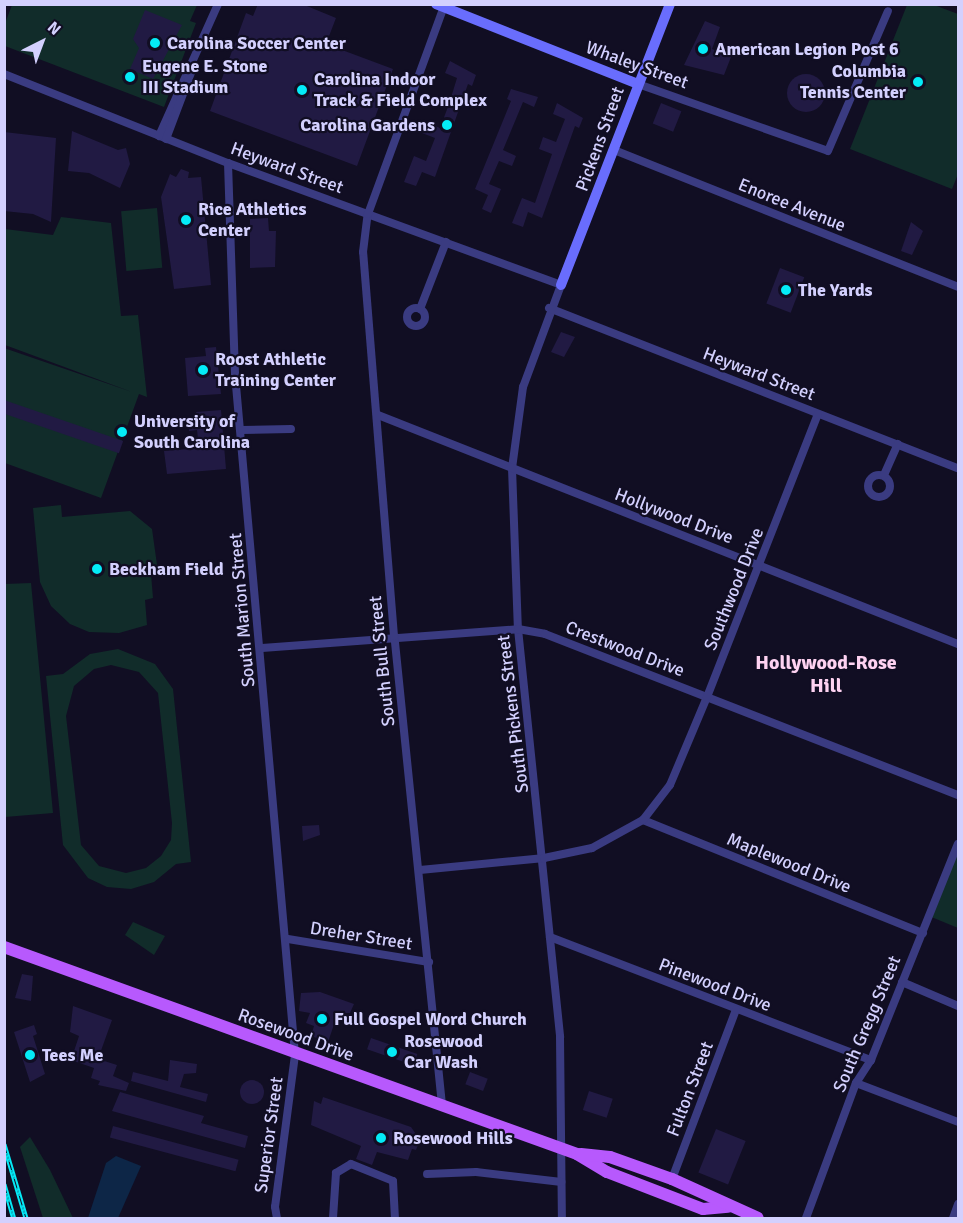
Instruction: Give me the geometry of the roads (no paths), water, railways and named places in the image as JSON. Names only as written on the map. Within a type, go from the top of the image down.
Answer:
[{"type":"main road","name":"Rosewood Drive","points":[[4,947],[295,1055],[577,1154],[607,1172],[703,1209],[728,1207],[758,1218]]},
{"type":"main road","name":"Rosewood Drive","points":[[577,1154],[610,1157],[719,1197],[728,1207]]},
{"type":"street","points":[[163,137],[218,4]]},
{"type":"street","name":"Pickens Street","points":[[561,285],[670,4]]},
{"type":"street","name":"Whaley Street","points":[[442,6],[638,84],[828,151],[888,11]]},
{"type":"street","name":"South Bull Street","points":[[442,6],[368,214],[363,252],[378,415],[394,636],[420,870],[442,1105]]},
{"type":"street","name":"Heyward Street","points":[[4,74],[228,163],[561,285]]},
{"type":"street","name":"Enoree Avenue","points":[[614,150],[958,287]]},
{"type":"street","name":"South Marion Street","points":[[228,163],[227,229],[242,430],[288,939],[295,1055]]},
{"type":"street","points":[[420,309],[446,242]]},
{"type":"street","name":"South Pickens Street","points":[[560,1148],[560,1037],[544,858],[518,629],[512,468],[524,387],[549,308],[561,285]]},
{"type":"street","name":"Heyward Street","points":[[549,308],[958,468]]},
{"type":"street","name":"Southwood Drive","points":[[420,870],[544,858],[591,848],[643,820],[670,785],[760,566],[818,414]]},
{"type":"street","name":"Hollywood Drive","points":[[378,415],[958,644]]},
{"type":"street","points":[[242,430],[291,429]]},
{"type":"street","points":[[884,475],[898,444]]},
{"type":"street","name":"Crestwood Drive","points":[[262,648],[394,636],[518,629],[545,634],[958,795]]},
{"type":"street","name":"Maplewood Drive","points":[[643,820],[922,933]]},
{"type":"street","name":"South Gregg Street","points":[[806,1218],[856,1083],[871,1060],[958,844]]},
{"type":"street","name":"Pinewood Drive","points":[[550,937],[871,1060]]},
{"type":"street","name":"Dreher Street","points":[[288,939],[429,962]]},
{"type":"street","points":[[902,982],[958,1006]]},
{"type":"street","name":"Fulton Street","points":[[672,1179],[736,1010]]},
{"type":"street","name":"Superior Street","points":[[277,1218],[274,1207],[295,1055]]},
{"type":"street","points":[[856,1083],[958,1122]]},
{"type":"street","points":[[560,1148],[562,1218]]},
{"type":"street","points":[[333,1218],[336,1173],[351,1164],[393,1181],[394,1218]]},
{"type":"street","points":[[427,1174],[476,1172],[561,1182]]},
{"type":"street","points":[[953,1218],[958,1204]]},
{"type":"water","points":[[116,1156],[141,1166],[118,1218],[88,1218],[106,1163]]},
{"type":"railway","points":[[4,1144],[26,1218]]},
{"type":"railway","points":[[4,1184],[14,1218]]},
{"type":"place","name":"Carolina Soccer Center","points":[[155,43]]},
{"type":"place","name":"American Legion Post 6","points":[[703,49]]},
{"type":"place","name":"Eugene E. Stone III Stadium","points":[[130,77]]},
{"type":"place","name":"Columbia Tennis Center","points":[[918,82]]},
{"type":"place","name":"Carolina Indoor Track & Field Complex","points":[[302,90]]},
{"type":"place","name":"Carolina Gardens","points":[[447,125]]},
{"type":"place","name":"Rice Athletics Center","points":[[186,220]]},
{"type":"place","name":"The Yards","points":[[786,290]]},
{"type":"place","name":"Roost Athletic Training Center","points":[[203,370]]},
{"type":"place","name":"University of South Carolina","points":[[122,432]]},
{"type":"place","name":"Beckham Field","points":[[97,569]]},
{"type":"place","name":"Full Gospel Word Church","points":[[322,1019]]},
{"type":"place","name":"Rosewood Car Wash","points":[[392,1052]]},
{"type":"place","name":"Tees Me","points":[[30,1055]]},
{"type":"place","name":"Rosewood Hills","points":[[381,1138]]},
{"type":"district","name":"Hollywood-Rose Hill","points":[[826,674]]}]
